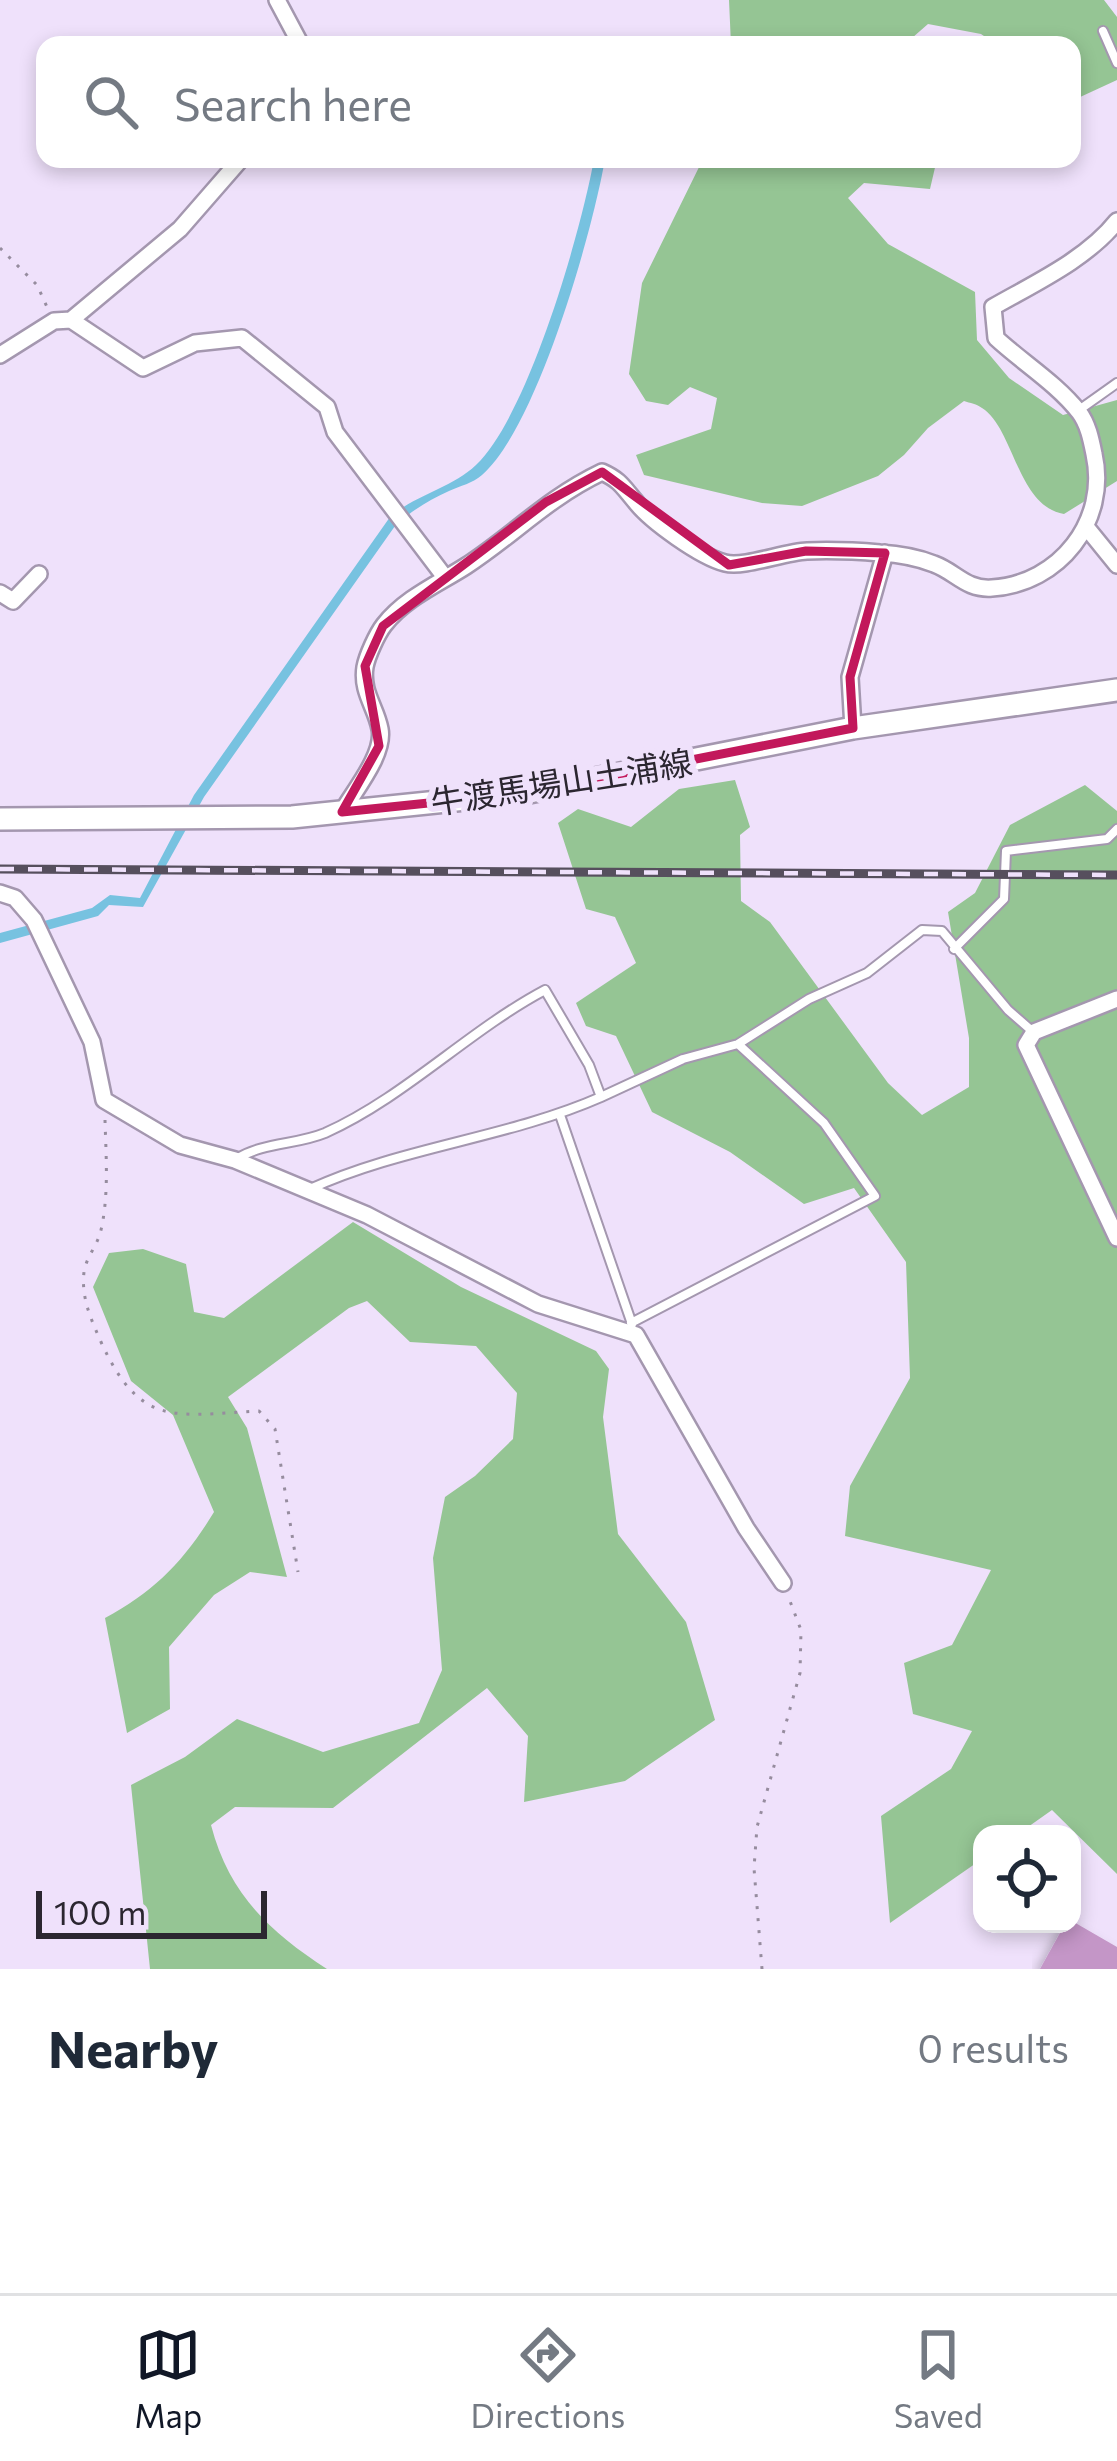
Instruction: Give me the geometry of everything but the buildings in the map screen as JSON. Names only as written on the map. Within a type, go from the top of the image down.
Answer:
[{"type":"main road","name":"牛渡馬場山土浦線","points":[[0,819],[292,817],[524,793],[853,728],[1117,690]]},
{"type":"street","points":[[277,0],[297,36]]},
{"type":"street","points":[[0,355],[62,321],[180,229],[233,168]]},
{"type":"street","points":[[342,812],[379,746],[380,729],[367,701],[365,666],[382,626],[546,502],[602,472],[621,480],[636,504],[699,552],[729,565],[806,551],[885,553],[936,564],[972,588],[1022,584],[1045,571],[1087,528],[1096,498],[1096,462],[1078,410],[996,338],[993,307],[1054,273],[1114,229]]},
{"type":"street","points":[[62,321],[143,368],[195,343],[242,338],[327,407],[335,432],[444,576]]},
{"type":"street","points":[[1087,528],[1117,565]]},
{"type":"street","points":[[853,728],[850,677],[885,553]]},
{"type":"street","points":[[0,593],[13,602],[39,574]]},
{"type":"street","points":[[0,893],[15,898],[34,920],[92,1042],[104,1100],[180,1144],[308,1190],[427,1244],[538,1304],[633,1329],[746,1528],[783,1583]]},
{"type":"street","points":[[1117,999],[1034,1031],[1026,1045],[1117,1238]]},
{"type":"lane","points":[[1103,31],[1117,63]]},
{"type":"lane","points":[[1078,410],[1117,383]]},
{"type":"lane","points":[[954,949],[1004,899],[1006,851],[1107,839],[1117,829]]},
{"type":"lane","points":[[308,1190],[560,1115],[683,1059],[738,1043],[809,999],[867,973],[922,930],[942,931],[1008,1010],[1034,1031]]},
{"type":"lane","points":[[235,1160],[253,1149],[322,1134],[382,1100],[505,1012],[545,990],[589,1065],[601,1097]]},
{"type":"lane","points":[[560,1115],[633,1329],[875,1196],[824,1123],[738,1043]]},
{"type":"path","points":[[0,248],[38,285],[62,321]]},
{"type":"path","points":[[104,1100],[106,1208],[100,1238],[84,1266],[83,1294],[91,1319],[118,1381],[145,1405],[172,1415],[259,1411],[275,1430],[298,1572]]},
{"type":"path","points":[[762,1969],[754,1868],[757,1827],[800,1673],[801,1630],[783,1583]]},
{"type":"highlighted area","points":[[602,472],[729,565],[806,551],[885,553],[850,677],[853,728],[524,793],[342,812],[379,746],[365,666],[383,626],[546,502]]},
{"type":"green space","points":[[729,0],[1104,0],[1117,17],[1117,80],[1081,97],[1081,36],[984,36],[928,24],[914,36],[731,36]]},
{"type":"green space","points":[[699,168],[935,168],[930,189],[864,183],[848,198],[888,244],[975,292],[977,340],[1009,378],[1063,415],[1117,400],[1117,481],[1064,514],[1048,508],[1026,482],[993,418],[964,401],[878,476],[802,506],[762,503],[644,475],[636,455],[711,429],[717,398],[690,387],[668,405],[646,401],[629,374],[642,283]]},
{"type":"green space","points":[[735,780],[750,827],[740,835],[741,901],[770,922],[888,1083],[922,1115],[969,1087],[969,1038],[948,912],[975,893],[1010,825],[1085,785],[1117,811],[1117,1874],[1081,1839],[1081,1825],[1067,1825],[1052,1810],[1031,1825],[973,1825],[973,1865],[890,1923],[881,1816],[951,1769],[972,1731],[913,1714],[904,1663],[952,1645],[991,1570],[845,1536],[850,1486],[910,1378],[906,1262],[854,1188],[804,1204],[730,1152],[652,1112],[616,1036],[586,1026],[576,1003],[636,963],[615,917],[586,909],[558,823],[578,809],[631,827],[679,789]]},
{"type":"green space","points":[[353,1222],[461,1287],[596,1351],[609,1369],[603,1417],[618,1534],[686,1622],[715,1720],[625,1781],[524,1802],[528,1736],[487,1688],[333,1808],[235,1807],[211,1825],[229,1871],[254,1909],[327,1969],[150,1969],[131,1785],[185,1757],[237,1719],[323,1752],[419,1723],[442,1670],[433,1558],[445,1497],[513,1439],[517,1393],[476,1346],[410,1342],[367,1301],[349,1308],[228,1397],[247,1428],[287,1577],[250,1572],[214,1595],[169,1647],[170,1709],[127,1733],[105,1618],[167,1573],[214,1512],[173,1415],[131,1381],[93,1287],[109,1253],[143,1249],[186,1264],[194,1312],[224,1318]]},
{"type":"water","points":[[592,168],[603,168],[559,327],[542,374],[503,451],[478,478],[427,502],[395,526],[204,797],[143,907],[109,905],[98,916],[0,943],[0,933],[92,908],[110,895],[140,898],[194,795],[390,517],[466,473],[495,441],[533,366],[577,231]]},
{"type":"railway","points":[[0,869],[1117,875]]}]
